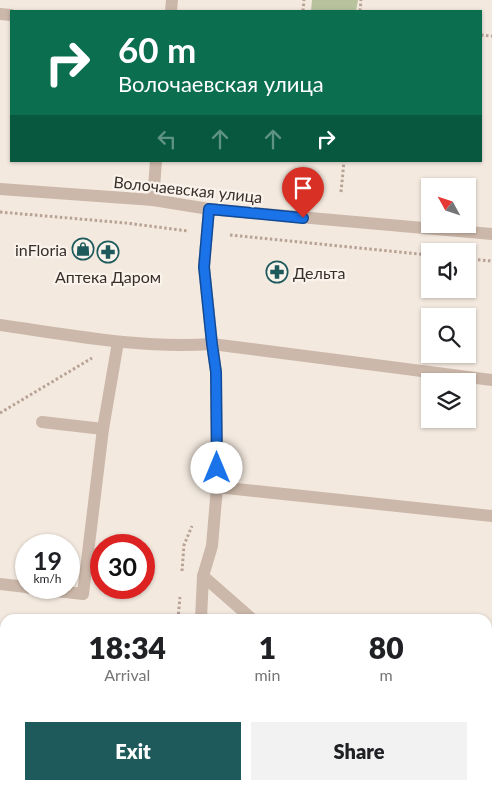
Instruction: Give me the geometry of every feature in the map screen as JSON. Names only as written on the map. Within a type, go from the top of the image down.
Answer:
[{"type":"street","points":[[153,200],[156,162]]},
{"type":"street","name":"Волочаевская улица","points":[[0,188],[153,200],[209,209],[492,234]]},
{"type":"street","points":[[201,614],[202,576],[212,546],[217,487],[216,372],[204,267],[209,209]]},
{"type":"street","points":[[0,325],[118,342],[212,344],[492,380]]},
{"type":"street","points":[[80,594],[83,594],[103,428],[118,342]]},
{"type":"street","points":[[42,422],[103,428]]},
{"type":"street","points":[[217,487],[492,516]]},
{"type":"street","points":[[202,576],[246,614]]},
{"type":"street","points":[[0,584],[15,586]]},
{"type":"path","points":[[341,192],[344,162]]},
{"type":"path","points":[[0,212],[126,223],[189,231]]},
{"type":"path","points":[[230,235],[421,254]]},
{"type":"path","points":[[476,260],[492,261]]},
{"type":"path","points":[[0,413],[118,342]]},
{"type":"path","points":[[182,572],[184,545],[195,519]]},
{"type":"path","points":[[178,614],[180,591]]},
{"type":"green space","points":[[312,0],[358,0],[356,10],[311,10]]},
{"type":"place","name":"inFloria","points":[[83,249]]},
{"type":"place","name":"Аптека Даром","points":[[108,252]]},
{"type":"place","name":"Дельта","points":[[277,272]]},
{"type":"route","points":[[217,468],[216,372],[204,267],[209,209],[303,218]]}]
